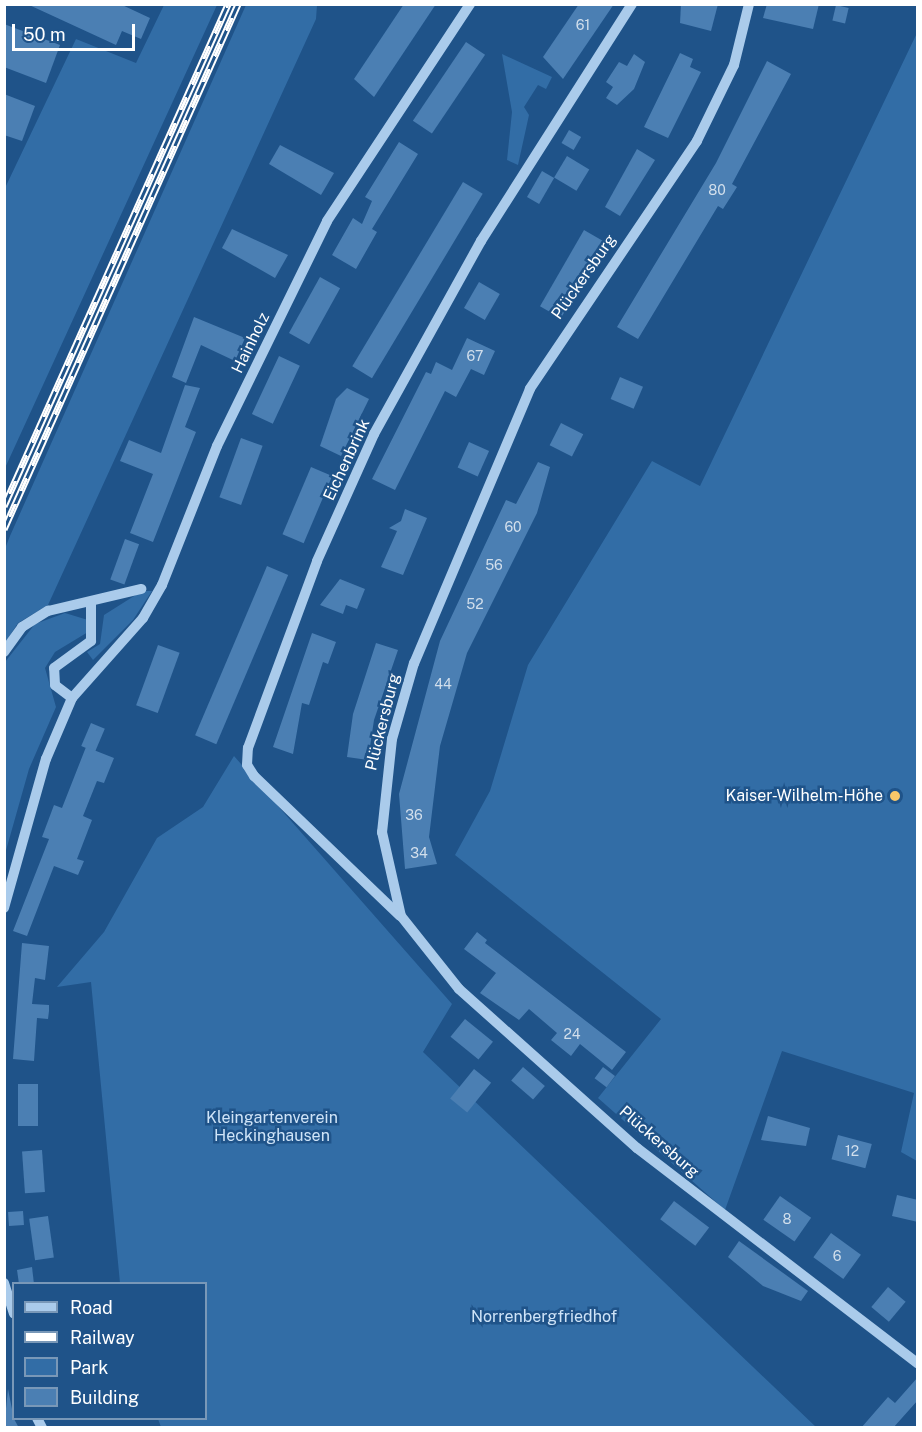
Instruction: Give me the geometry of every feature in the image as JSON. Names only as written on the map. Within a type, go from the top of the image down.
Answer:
[{"type":"street","name":"Hainholz","points":[[72,698],[143,618],[171,565],[217,446],[327,221],[470,4]]},
{"type":"street","name":"Eichenbrink","points":[[401,916],[254,776],[247,765],[248,748],[317,561],[374,434],[481,241],[632,4]]},
{"type":"street","name":"Plückersburg","points":[[749,4],[734,65],[707,125],[536,376],[437,602],[414,663],[383,784],[382,832],[401,916],[459,989],[594,1104],[637,1148],[918,1364]]},
{"type":"street","points":[[4,652],[34,618],[141,589]]},
{"type":"street","points":[[4,908],[36,790],[72,698],[55,685],[54,668],[91,641],[91,604]]},
{"type":"street","points":[[4,1283],[12,1307]]},
{"type":"green space","points":[[164,5],[217,5],[5,468],[5,188],[76,39],[136,63]]},
{"type":"green space","points":[[246,5],[317,5],[316,19],[48,605],[18,623],[5,643],[4,551]]},
{"type":"green space","points":[[917,33],[917,1161],[901,1152],[914,1093],[782,1051],[725,1210],[598,1098],[661,1019],[455,855],[490,791],[528,665],[652,461],[700,486]]},
{"type":"green space","points":[[502,54],[552,77],[546,89],[538,85],[524,107],[529,115],[518,165],[507,160],[512,112]]},
{"type":"green space","points":[[142,591],[152,591],[133,620],[93,660],[87,652],[100,644],[104,615]]},
{"type":"green space","points":[[65,613],[88,620],[88,632],[55,652],[45,668],[56,707],[29,769],[5,854],[5,662],[35,624]]},
{"type":"green space","name":"Kleingartenverein Heckinghausen","points":[[234,756],[452,1004],[423,1052],[816,1427],[161,1427],[158,1420],[207,1420],[207,1282],[120,1282],[91,982],[57,987],[104,932],[157,838],[203,807]]},
{"type":"building","points":[[27,4],[120,4],[150,18],[141,39],[122,31],[116,45]]},
{"type":"building","points":[[404,4],[436,4],[374,97],[354,79]]},
{"type":"building","points":[[579,4],[614,4],[563,79],[543,57]]},
{"type":"building","points":[[681,4],[718,4],[711,31],[680,23]]},
{"type":"building","points":[[767,4],[819,4],[813,29],[763,18]]},
{"type":"building","points":[[836,5],[849,8],[845,24],[832,21]]},
{"type":"building","points":[[4,24],[60,45],[46,83],[4,67]]},
{"type":"building","points":[[466,42],[485,55],[432,134],[413,121]]},
{"type":"building","points":[[680,53],[693,59],[690,67],[701,72],[668,138],[644,127]]},
{"type":"building","points":[[634,54],[645,62],[634,89],[617,105],[606,98],[613,87],[606,82],[619,62],[627,66]]},
{"type":"building","points":[[767,61],[791,74],[732,184],[737,187],[723,209],[718,206],[638,339],[617,327],[716,163]]},
{"type":"building","points":[[4,94],[35,106],[22,141],[4,135]]},
{"type":"building","points":[[569,130],[581,137],[574,150],[562,143]]},
{"type":"building","points":[[399,142],[418,154],[372,229],[377,232],[356,269],[332,255],[353,218],[362,224],[372,201],[365,197]]},
{"type":"building","points":[[280,145],[334,173],[321,195],[269,164]]},
{"type":"building","points":[[637,149],[655,160],[620,216],[605,207]]},
{"type":"building","points":[[567,156],[589,169],[576,191],[554,177]]},
{"type":"building","points":[[542,171],[554,178],[539,204],[527,197]]},
{"type":"building","points":[[463,182],[483,194],[372,378],[352,366]]},
{"type":"building","points":[[232,229],[288,255],[275,278],[222,248]]},
{"type":"building","points":[[584,230],[605,242],[561,318],[540,306]]},
{"type":"building","points":[[320,277],[340,288],[309,344],[289,333]]},
{"type":"building","points":[[479,282],[500,294],[485,320],[464,308]]},
{"type":"building","points":[[194,317],[245,338],[235,361],[201,345],[186,383],[172,377]]},
{"type":"building","points":[[467,338],[495,351],[484,375],[471,369],[456,397],[445,391],[395,490],[372,479],[426,372],[431,374],[436,362],[452,370]]},
{"type":"building","points":[[279,356],[300,366],[273,424],[252,414]]},
{"type":"building","points":[[620,377],[643,387],[634,409],[611,399]]},
{"type":"building","points":[[185,385],[200,388],[185,427],[196,432],[153,542],[130,533],[153,474],[120,461],[129,440],[161,453]]},
{"type":"building","points":[[347,388],[369,399],[341,456],[320,446],[336,399]]},
{"type":"building","points":[[561,423],[583,434],[572,457],[550,445]]},
{"type":"building","points":[[241,438],[263,446],[241,505],[219,497]]},
{"type":"building","points":[[469,442],[489,451],[478,477],[458,468]]},
{"type":"building","points":[[538,462],[550,467],[537,513],[467,653],[440,746],[429,837],[437,864],[405,869],[399,794],[440,641],[506,500],[516,504]]},
{"type":"building","points":[[311,467],[332,476],[304,543],[282,534]]},
{"type":"building","points":[[405,509],[427,518],[403,575],[381,567],[397,531],[389,528],[401,521]]},
{"type":"building","points":[[125,539],[139,544],[124,585],[110,579]]},
{"type":"building","points":[[267,566],[288,575],[216,744],[195,735]]},
{"type":"building","points":[[340,579],[365,589],[357,609],[346,605],[343,614],[320,605]]},
{"type":"building","points":[[312,633],[336,642],[328,664],[323,662],[309,705],[302,703],[293,754],[273,747]]},
{"type":"building","points":[[376,643],[398,650],[374,720],[368,760],[347,757],[353,714]]},
{"type":"building","points":[[158,645],[180,653],[158,713],[136,705]]},
{"type":"building","points":[[91,723],[105,729],[95,752],[81,746]]},
{"type":"building","points":[[86,747],[114,758],[104,783],[97,781],[83,816],[92,820],[77,859],[84,861],[78,875],[54,866],[27,936],[13,931],[49,839],[42,837],[54,805],[62,808]]},
{"type":"building","points":[[477,932],[487,940],[485,943],[626,1052],[612,1070],[580,1044],[571,1056],[551,1040],[557,1033],[529,1009],[519,1020],[480,993],[496,973],[464,949]]},
{"type":"building","points":[[22,943],[49,946],[45,980],[35,978],[32,1004],[49,1005],[49,1011],[48,1019],[37,1018],[34,1061],[13,1059]]},
{"type":"building","points":[[465,1019],[493,1042],[479,1060],[451,1037]]},
{"type":"building","points":[[523,1067],[545,1086],[533,1100],[511,1081]]},
{"type":"building","points":[[603,1067],[615,1076],[607,1087],[595,1078]]},
{"type":"building","points":[[474,1069],[491,1083],[467,1112],[450,1099]]},
{"type":"building","points":[[18,1084],[38,1084],[38,1126],[18,1126]]},
{"type":"building","points":[[768,1116],[810,1128],[806,1146],[761,1140]]},
{"type":"building","points":[[838,1135],[872,1144],[865,1168],[832,1159]]},
{"type":"building","points":[[42,1150],[45,1192],[25,1193],[22,1151]]},
{"type":"building","points":[[897,1195],[918,1200],[918,1222],[892,1216]]},
{"type":"building","points":[[780,1196],[811,1218],[794,1242],[763,1220]]},
{"type":"building","points":[[674,1201],[709,1227],[695,1246],[660,1219]]},
{"type":"building","points":[[23,1211],[24,1225],[9,1226],[8,1212]]},
{"type":"building","points":[[48,1216],[54,1258],[35,1260],[29,1219]]},
{"type":"building","points":[[831,1233],[861,1255],[843,1279],[813,1257]]},
{"type":"building","points":[[739,1241],[808,1291],[801,1301],[763,1286],[728,1257]]},
{"type":"building","points":[[32,1267],[34,1282],[19,1282],[17,1270]]},
{"type":"building","points":[[888,1287],[906,1302],[889,1322],[871,1307]]},
{"type":"building","points":[[918,1377],[918,1400],[893,1428],[861,1428],[888,1397],[895,1403]]},
{"type":"building","points":[[8,1389],[12,1420],[15,1420],[19,1428],[4,1428]]},
{"type":"railway","points":[[4,506],[228,4]]},
{"type":"railway","points":[[4,529],[238,4]]},
{"type":"place","name":"Kaiser-Wilhelm-Höhe","points":[[895,796]]},
{"type":"park label","name":"Norrenbergfriedhof","points":[[544,1317]]}]
